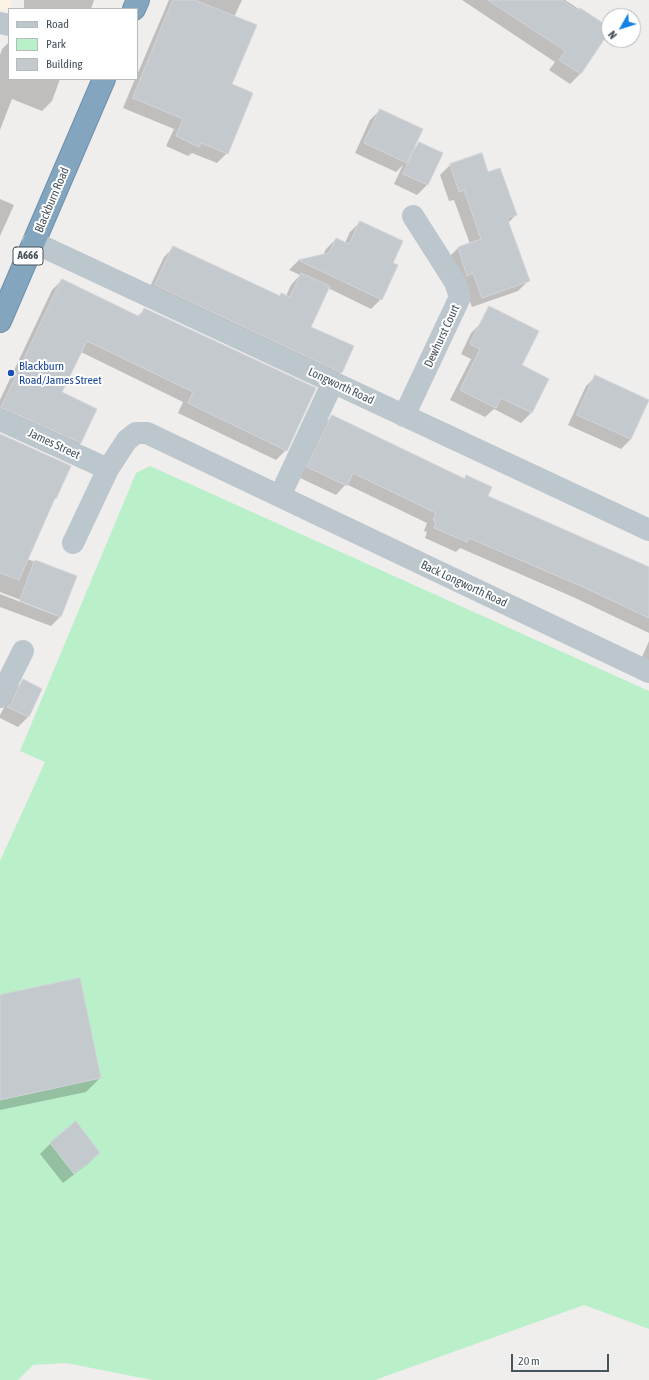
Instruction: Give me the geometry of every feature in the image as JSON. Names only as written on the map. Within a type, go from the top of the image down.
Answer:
[{"type":"highway","name":"Blackburn Road","points":[[0,320],[104,80]]},
{"type":"street","name":"Dewhurst Court","points":[[404,416],[460,297],[455,282],[413,216]]},
{"type":"street","name":"Longworth Road","points":[[33,242],[649,530]]},
{"type":"street","points":[[280,496],[333,382]]},
{"type":"street","name":"James Street","points":[[0,420],[108,469]]},
{"type":"street","name":"Back Longworth Road","points":[[108,469],[127,440],[136,433],[147,433],[649,672]]},
{"type":"street","points":[[73,542],[108,469]]},
{"type":"street","points":[[0,697],[22,651]]},
{"type":"shaded area","points":[[0,0],[11,0],[11,8],[8,8],[8,11],[0,10]]},
{"type":"green space","points":[[150,466],[649,691],[649,1329],[584,1305],[375,1380],[152,1380],[66,1363],[33,1365],[18,1380],[0,1380],[0,861],[45,762],[20,751],[136,473]]},
{"type":"building","points":[[173,0],[195,0],[257,25],[232,84],[253,93],[228,154],[201,143],[199,147],[176,136],[183,119],[133,98]]},
{"type":"building","points":[[488,0],[562,0],[578,11],[580,8],[601,22],[601,44],[581,74],[559,60],[565,51]]},
{"type":"building","points":[[380,109],[423,129],[407,163],[364,143]]},
{"type":"building","points":[[419,142],[443,153],[428,185],[403,174]]},
{"type":"building","points":[[482,153],[488,172],[500,168],[517,215],[507,218],[530,281],[482,298],[473,273],[467,276],[458,247],[481,239],[464,190],[459,192],[450,164]]},
{"type":"building","points":[[360,221],[403,241],[393,263],[398,265],[382,300],[298,260],[329,253],[336,238],[349,244]]},
{"type":"building","points":[[173,246],[280,296],[281,293],[290,297],[301,273],[330,286],[311,327],[354,346],[342,373],[155,285]]},
{"type":"building","points":[[62,279],[140,317],[144,308],[316,388],[287,451],[188,403],[193,392],[87,341],[62,392],[97,409],[81,443],[1,408]]},
{"type":"building","points":[[489,306],[539,331],[522,365],[549,379],[532,413],[501,398],[496,408],[460,390],[480,349],[470,344]]},
{"type":"building","points":[[595,375],[649,400],[631,439],[577,415]]},
{"type":"building","points":[[332,415],[465,479],[466,475],[492,487],[488,496],[649,567],[649,618],[583,587],[469,538],[467,542],[434,528],[436,522],[433,520],[436,513],[353,473],[347,486],[307,467]]},
{"type":"building","points":[[0,434],[71,466],[56,499],[55,498],[19,580],[0,573]]},
{"type":"building","points":[[35,560],[77,576],[61,617],[20,601]]},
{"type":"building","points":[[23,679],[42,689],[29,717],[7,707],[11,703]]},
{"type":"building","points":[[80,978],[101,1078],[0,1100],[0,995]]},
{"type":"building","points":[[76,1121],[100,1153],[74,1174],[50,1143]]},
{"type":"place","name":"Blackburn Road/James Street","points":[[11,373]]}]
